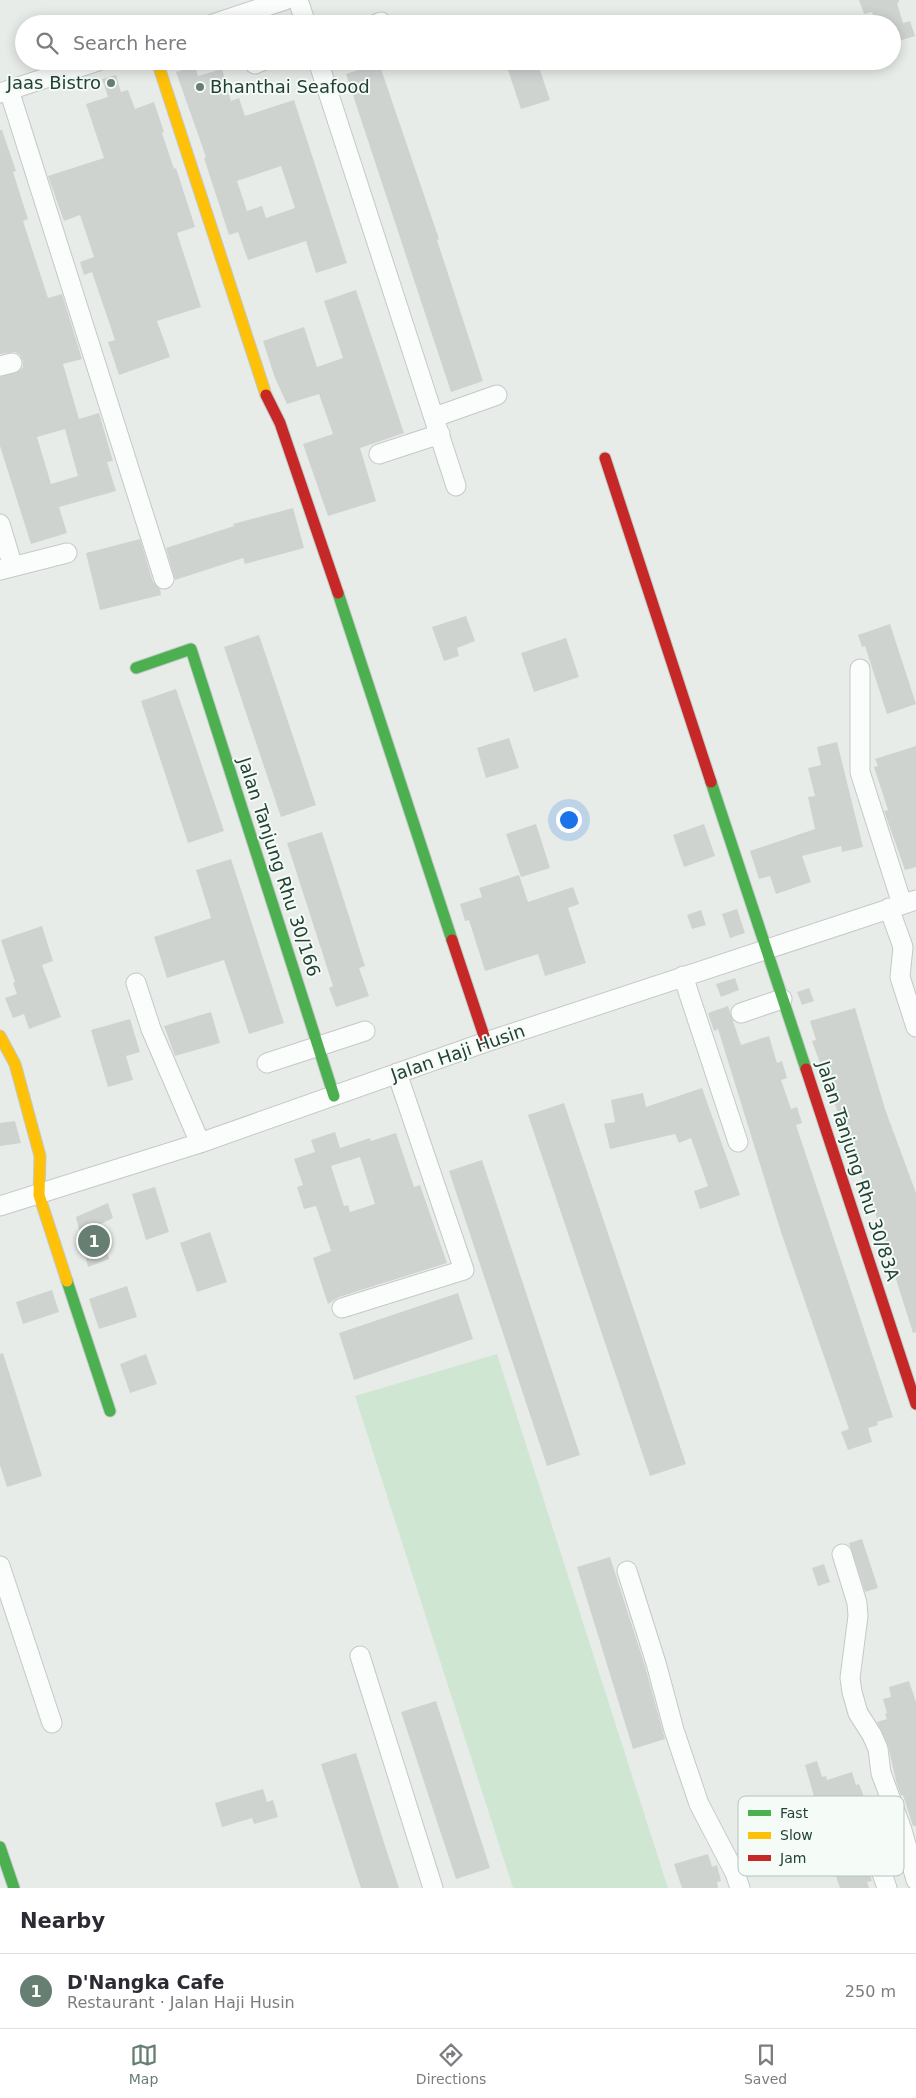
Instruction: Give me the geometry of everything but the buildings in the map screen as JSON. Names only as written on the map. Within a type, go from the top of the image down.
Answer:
[{"type":"street","points":[[240,15],[285,0]]},
{"type":"street","points":[[298,0],[303,15]]},
{"type":"street","points":[[70,70],[5,91],[164,579]]},
{"type":"street","points":[[160,70],[260,379],[280,423],[320,538],[486,1042]]},
{"type":"street","points":[[321,70],[456,486]]},
{"type":"street","points":[[379,454],[497,395]]},
{"type":"street","name":"Jalan Tanjung Rhu 30/83A","points":[[605,458],[916,1404]]},
{"type":"street","points":[[0,524],[7,569],[67,553]]},
{"type":"street","name":"Jalan Tanjung Rhu 30/166","points":[[136,668],[191,649],[334,1096]]},
{"type":"street","points":[[860,669],[860,772],[903,904],[903,947],[900,977],[916,1028]]},
{"type":"street","name":"Jalan Haji Husin","points":[[0,1206],[200,1143],[486,1042],[903,904]]},
{"type":"street","points":[[684,976],[738,1142]]},
{"type":"street","points":[[136,983],[151,1028],[200,1143]]},
{"type":"street","points":[[741,1013],[782,999]]},
{"type":"street","points":[[267,1064],[365,1032]]},
{"type":"street","points":[[0,1036],[15,1064],[40,1156],[39,1195],[110,1411]]},
{"type":"street","points":[[342,1308],[464,1270],[396,1073]]},
{"type":"street","points":[[842,1554],[857,1603],[858,1616],[850,1678],[852,1692],[858,1713],[872,1735],[878,1749],[881,1774],[889,1796]]},
{"type":"street","points":[[0,1566],[52,1723]]},
{"type":"street","points":[[627,1571],[656,1663],[674,1730],[699,1804],[735,1872],[740,1888]]},
{"type":"street","points":[[360,1656],[433,1888]]},
{"type":"street","points":[[904,1837],[916,1880]]},
{"type":"street","points":[[0,1847],[14,1888]]},
{"type":"street","points":[[883,1876],[887,1888]]},
{"type":"green space","points":[[497,1354],[668,1888],[513,1888],[355,1396]]},
{"type":"traffic: fast","points":[[338,593],[452,940]]},
{"type":"traffic: fast","points":[[136,668],[191,649],[334,1096]]},
{"type":"traffic: fast","points":[[711,782],[806,1069]]},
{"type":"traffic: fast","points":[[67,1281],[110,1411]]},
{"type":"traffic: fast","points":[[0,1847],[14,1888]]},
{"type":"traffic: slow","points":[[160,70],[266,395]]},
{"type":"traffic: slow","points":[[0,1036],[15,1064],[40,1156],[39,1195],[67,1281]]},
{"type":"traffic: jam","points":[[266,395],[280,423],[338,593]]},
{"type":"traffic: jam","points":[[605,458],[711,782]]},
{"type":"traffic: jam","points":[[452,940],[486,1042]]},
{"type":"traffic: jam","points":[[806,1069],[916,1404]]},
{"type":"place","name":"Jaas Bistro","points":[[111,83]]},
{"type":"place","name":"Bhanthai Seafood","points":[[200,87]]},
{"type":"place","name":"D'Nangka Cafe","points":[[94,1241]]}]
